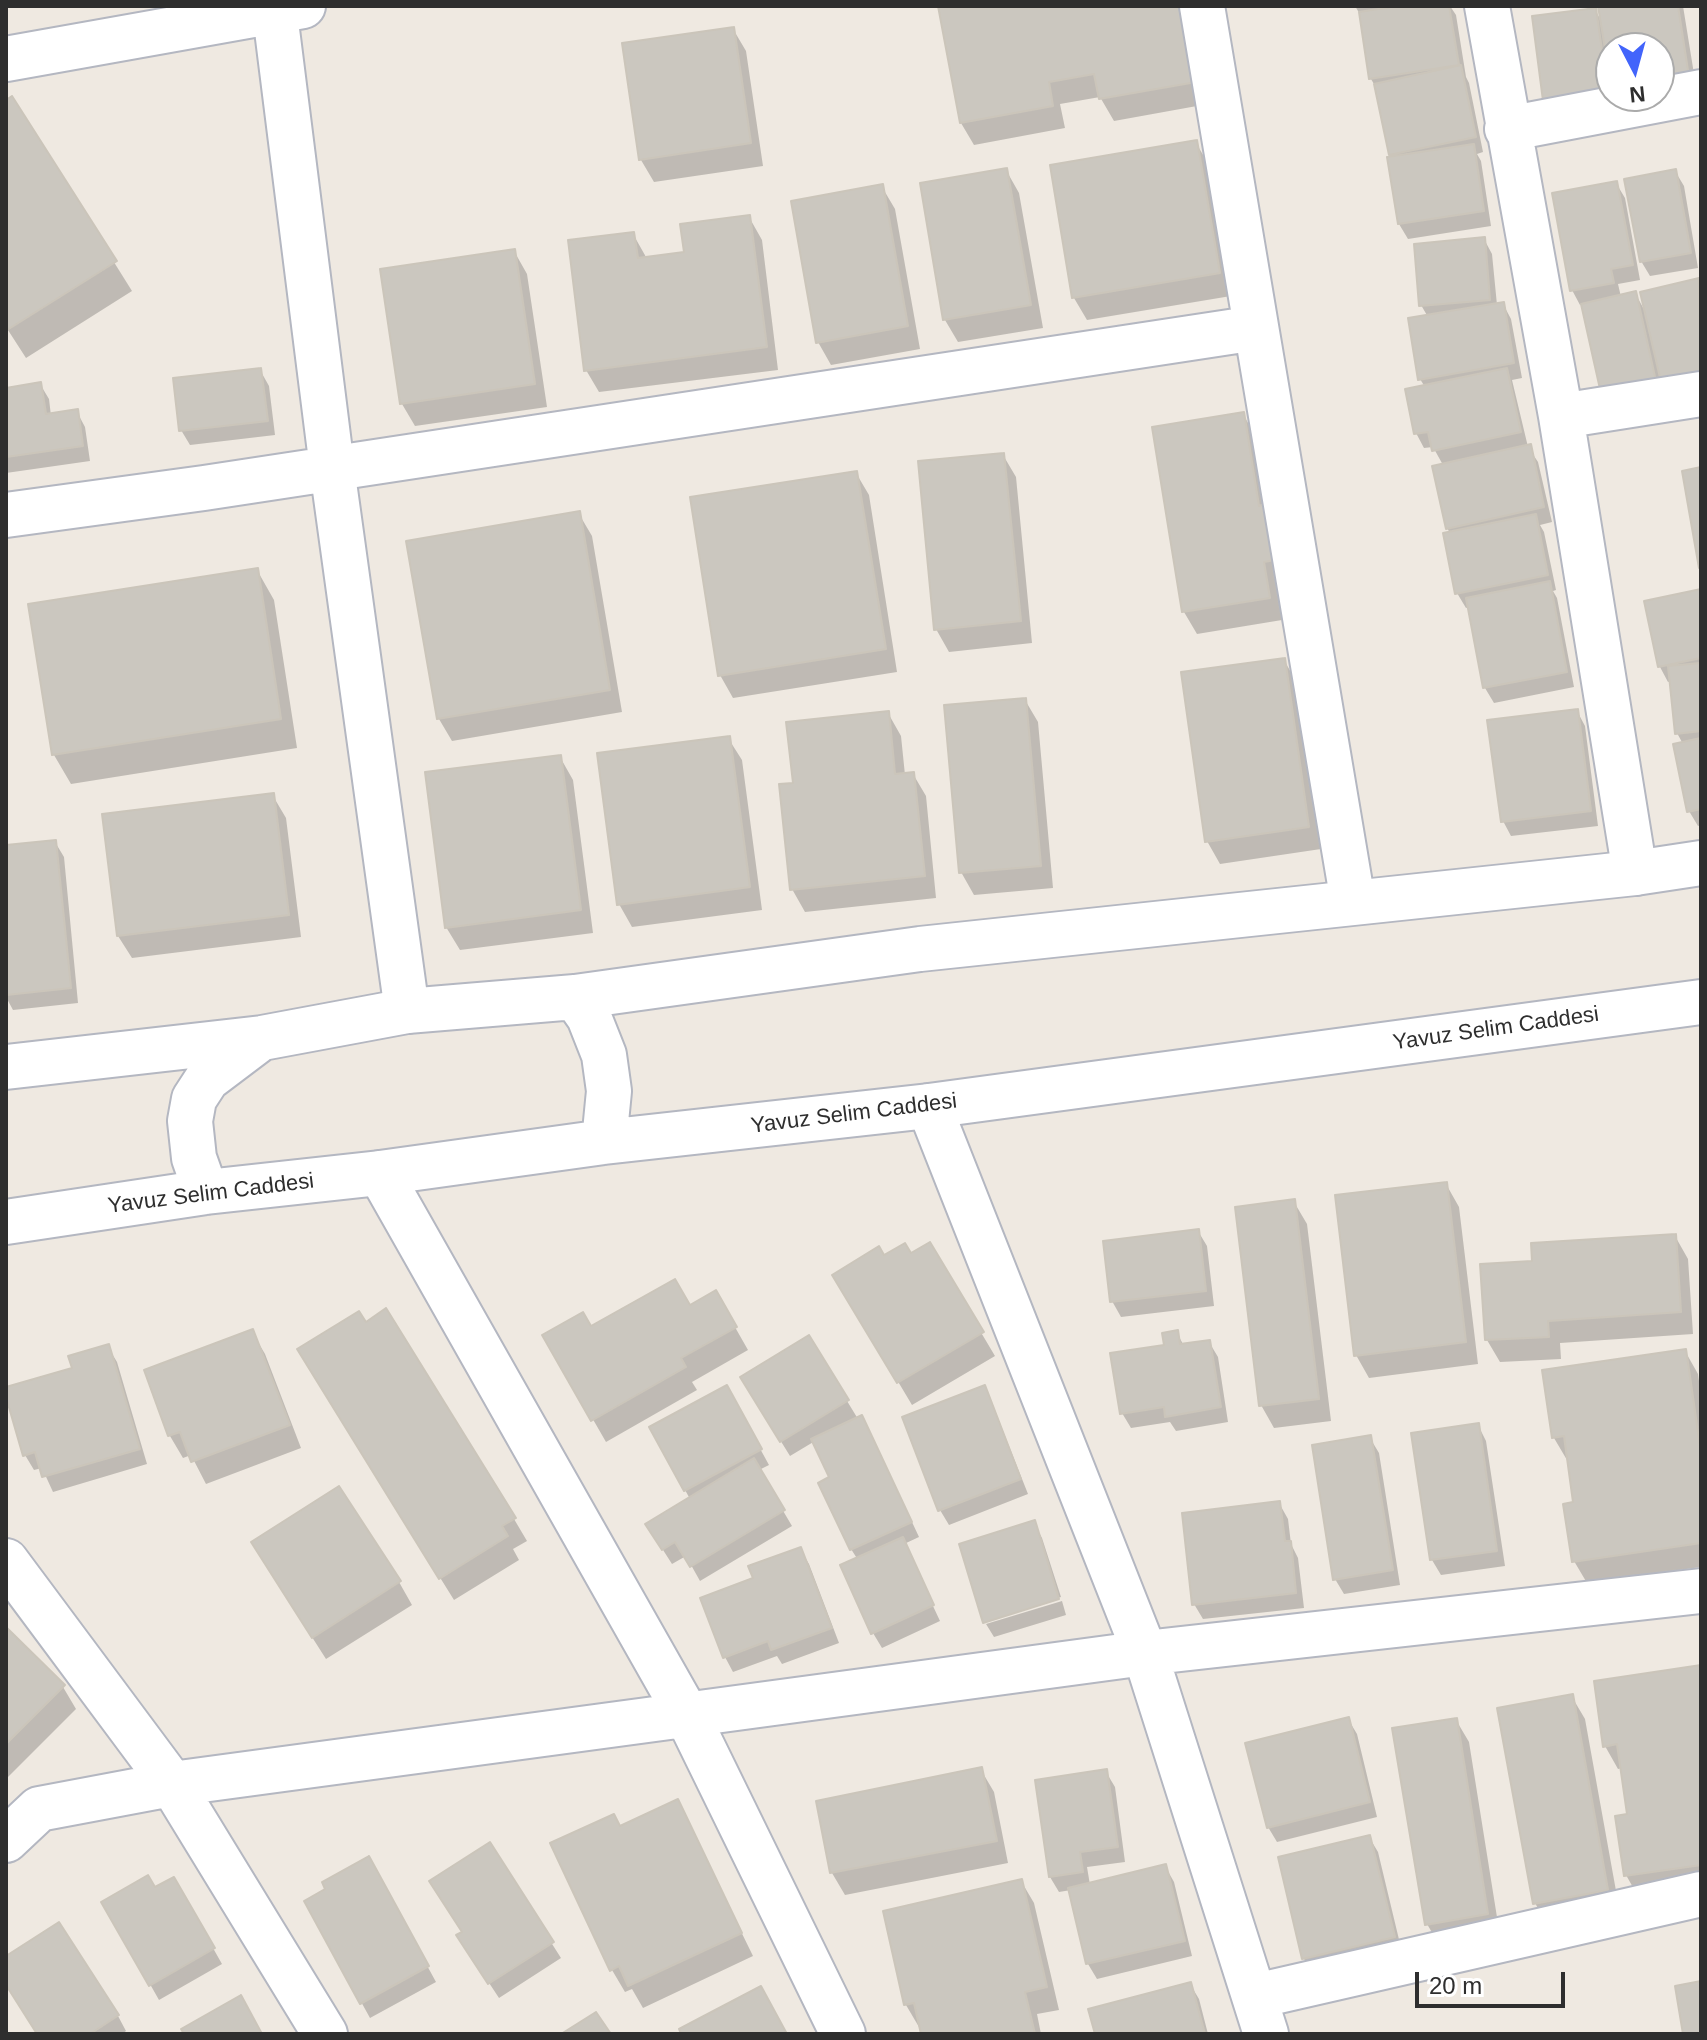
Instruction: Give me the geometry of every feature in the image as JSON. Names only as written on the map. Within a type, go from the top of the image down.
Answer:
[{"type":"street","points":[[1202,6],[1353,902]]},
{"type":"street","points":[[1487,6],[1561,416],[1635,873]]},
{"type":"street","points":[[6,59],[284,8],[332,468],[407,1011]]},
{"type":"street","points":[[1507,129],[1701,92]]},
{"type":"street","points":[[6,515],[1256,328]]},
{"type":"street","points":[[1561,416],[1701,394]]},
{"type":"street","points":[[6,1067],[262,1038],[407,1011],[575,997],[920,949],[1635,873],[1701,863]]},
{"type":"street","points":[[575,997],[589,1017],[604,1055],[609,1091],[604,1142]]},
{"type":"street","name":"Yavuz Selim Caddesi","points":[[6,1222],[206,1192],[380,1173],[604,1142],[929,1106],[1701,1002]]},
{"type":"street","points":[[206,1192],[194,1158],[190,1121],[194,1099],[207,1079],[262,1038]]},
{"type":"street","points":[[929,1106],[1145,1653],[1261,2015],[1701,1894]]},
{"type":"street","points":[[380,1173],[687,1715],[843,2034]]},
{"type":"street","points":[[6,1561],[172,1784],[325,2034]]},
{"type":"street","points":[[6,1840],[39,1809],[172,1784],[1145,1653],[1701,1591]]},
{"type":"building","points":[[938,6],[1182,6],[1196,82],[1099,99],[1094,74],[1049,82],[1053,106],[960,123]]},
{"type":"building","points":[[1398,6],[1449,6],[1459,65],[1369,79],[1359,12]]},
{"type":"building","points":[[1598,6],[1678,6],[1691,90],[1675,92],[1675,32],[1602,32]]},
{"type":"building","points":[[1596,8],[1599,32],[1595,32],[1595,109],[1545,116],[1532,16]]},
{"type":"building","points":[[734,27],[751,143],[639,160],[622,43]]},
{"type":"building","points":[[1461,65],[1476,137],[1389,155],[1374,84]]},
{"type":"building","points":[[12,96],[117,261],[7,330],[6,100]]},
{"type":"building","points":[[1197,140],[1220,273],[1072,298],[1050,165]]},
{"type":"building","points":[[1474,144],[1484,211],[1398,224],[1387,157]]},
{"type":"building","points":[[1007,168],[1031,305],[943,320],[920,183]]},
{"type":"building","points":[[1676,169],[1691,253],[1640,262],[1624,179]]},
{"type":"building","points":[[1617,181],[1633,265],[1611,269],[1614,283],[1570,291],[1552,193]]},
{"type":"building","points":[[883,184],[908,326],[816,343],[791,201]]},
{"type":"building","points":[[750,215],[767,347],[584,371],[568,240],[634,232],[638,258],[684,252],[680,224]]},
{"type":"building","points":[[1485,237],[1490,300],[1419,306],[1414,244]]},
{"type":"building","points":[[515,249],[535,384],[400,404],[380,269]]},
{"type":"building","points":[[1699,278],[1701,377],[1662,386],[1640,292]]},
{"type":"building","points":[[1636,291],[1657,386],[1602,398],[1581,304]]},
{"type":"building","points":[[1504,302],[1514,363],[1418,380],[1408,318]]},
{"type":"building","points":[[261,368],[268,421],[179,431],[173,378]]},
{"type":"building","points":[[1507,368],[1521,432],[1432,451],[1428,432],[1414,434],[1405,389]]},
{"type":"building","points":[[41,382],[46,414],[78,409],[83,446],[6,457],[6,388]]},
{"type":"building","points":[[1244,412],[1259,506],[1265,504],[1274,560],[1264,562],[1270,598],[1182,612],[1152,427]]},
{"type":"building","points":[[1531,444],[1544,507],[1446,529],[1432,466]]},
{"type":"building","points":[[1004,453],[1021,621],[934,630],[918,461]]},
{"type":"building","points":[[1701,467],[1701,568],[1699,568],[1682,471]]},
{"type":"building","points":[[857,471],[886,649],[718,676],[690,497]]},
{"type":"building","points":[[580,511],[610,690],[437,719],[406,541]]},
{"type":"building","points":[[1536,514],[1548,575],[1455,594],[1443,533]]},
{"type":"building","points":[[258,568],[281,719],[52,755],[28,604]]},
{"type":"building","points":[[1550,581],[1567,672],[1483,688],[1466,598]]},
{"type":"building","points":[[1701,589],[1701,658],[1658,667],[1644,601]]},
{"type":"building","points":[[1285,658],[1309,827],[1205,842],[1181,672]]},
{"type":"building","points":[[1701,663],[1701,731],[1675,734],[1668,666]]},
{"type":"building","points":[[1026,698],[1041,866],[959,873],[944,705]]},
{"type":"building","points":[[1578,709],[1591,811],[1501,822],[1487,720]]},
{"type":"building","points":[[889,711],[895,774],[914,772],[925,876],[790,890],[779,784],[793,783],[786,722]]},
{"type":"building","points":[[730,736],[750,887],[617,905],[597,753]]},
{"type":"building","points":[[1701,738],[1701,809],[1687,812],[1673,744]]},
{"type":"building","points":[[561,755],[581,910],[445,928],[425,772]]},
{"type":"building","points":[[274,793],[289,915],[117,936],[102,814]]},
{"type":"building","points":[[56,840],[71,988],[6,995],[6,845]]},
{"type":"building","points":[[1447,1182],[1466,1342],[1354,1356],[1335,1195]]},
{"type":"building","points":[[1295,1199],[1319,1399],[1259,1406],[1235,1207]]},
{"type":"building","points":[[1199,1229],[1206,1291],[1110,1302],[1103,1241]]},
{"type":"building","points":[[1676,1234],[1681,1312],[1548,1321],[1549,1337],[1485,1340],[1480,1264],[1532,1261],[1531,1243]]},
{"type":"building","points":[[930,1242],[984,1332],[897,1383],[832,1275],[879,1246],[884,1255],[905,1243],[911,1253]]},
{"type":"building","points":[[675,1279],[690,1305],[716,1290],[737,1327],[681,1358],[686,1367],[591,1421],[542,1335],[583,1312],[591,1326]]},
{"type":"building","points":[[386,1308],[516,1518],[502,1526],[508,1536],[439,1579],[297,1349],[359,1311],[366,1322]]},
{"type":"building","points":[[253,1329],[290,1425],[191,1462],[180,1432],[168,1436],[144,1370]]},
{"type":"building","points":[[1178,1330],[1180,1344],[1210,1340],[1221,1407],[1165,1417],[1164,1407],[1120,1414],[1110,1353],[1164,1345],[1162,1333]]},
{"type":"building","points":[[809,1335],[849,1400],[780,1442],[740,1377]]},
{"type":"building","points":[[109,1344],[140,1449],[42,1477],[35,1452],[23,1456],[6,1387],[72,1368],[68,1356]]},
{"type":"building","points":[[1686,1349],[1701,1453],[1701,1543],[1572,1562],[1563,1504],[1573,1502],[1564,1436],[1552,1438],[1542,1370]]},
{"type":"building","points":[[727,1385],[762,1449],[684,1491],[649,1427]]},
{"type":"building","points":[[985,1385],[1021,1479],[938,1511],[902,1417]]},
{"type":"building","points":[[862,1415],[912,1522],[850,1550],[818,1483],[829,1477],[811,1439]]},
{"type":"building","points":[[1479,1423],[1497,1551],[1430,1560],[1411,1433]]},
{"type":"building","points":[[1371,1435],[1393,1570],[1333,1580],[1312,1445]]},
{"type":"building","points":[[754,1458],[785,1510],[690,1567],[675,1542],[662,1550],[645,1524]]},
{"type":"building","points":[[339,1486],[401,1581],[312,1638],[251,1542]]},
{"type":"building","points":[[1280,1501],[1285,1541],[1291,1541],[1296,1593],[1192,1605],[1182,1513]]},
{"type":"building","points":[[1035,1520],[1059,1599],[983,1623],[959,1544]]},
{"type":"building","points":[[903,1537],[934,1605],[871,1634],[840,1565]]},
{"type":"building","points":[[801,1547],[832,1628],[771,1650],[768,1641],[723,1658],[700,1598],[753,1578],[748,1566]]},
{"type":"building","points":[[6,1627],[65,1685],[6,1744]]},
{"type":"building","points":[[1701,1665],[1701,1865],[1624,1876],[1615,1816],[1627,1814],[1617,1744],[1603,1747],[1594,1681]]},
{"type":"building","points":[[1573,1694],[1608,1890],[1533,1904],[1497,1708]]},
{"type":"building","points":[[1349,1717],[1370,1802],[1267,1828],[1245,1743]]},
{"type":"building","points":[[1457,1718],[1488,1914],[1425,1925],[1392,1728]]},
{"type":"building","points":[[982,1767],[997,1841],[830,1873],[816,1801]]},
{"type":"building","points":[[1107,1769],[1118,1847],[1080,1852],[1083,1872],[1049,1877],[1035,1780]]},
{"type":"building","points":[[678,1799],[742,1933],[628,1986],[619,1966],[610,1971],[550,1843],[614,1814],[620,1826]]},
{"type":"building","points":[[1370,1835],[1395,1937],[1302,1959],[1278,1857]]},
{"type":"building","points":[[490,1842],[554,1942],[488,1984],[456,1935],[462,1932],[429,1881]]},
{"type":"building","points":[[369,1856],[429,1966],[360,2004],[304,1901],[325,1889],[322,1882]]},
{"type":"building","points":[[1166,1864],[1185,1941],[1086,1964],[1068,1888]]},
{"type":"building","points":[[148,1875],[155,1887],[174,1877],[215,1948],[149,1986],[101,1902]]},
{"type":"building","points":[[1022,1879],[1047,1987],[1025,1992],[1035,2034],[921,2034],[914,2003],[904,2005],[883,1911]]},
{"type":"building","points":[[59,1922],[119,2015],[90,2034],[37,2034],[6,1985],[6,1956]]},
{"type":"building","points":[[1701,1981],[1701,2034],[1683,2034],[1675,1986]]},
{"type":"building","points":[[1191,1982],[1205,2034],[1095,2034],[1088,2009]]},
{"type":"building","points":[[761,1986],[787,2034],[681,2034],[679,2029]]},
{"type":"building","points":[[241,1995],[262,2034],[184,2034],[181,2029]]},
{"type":"building","points":[[596,2012],[611,2034],[561,2034]]}]
